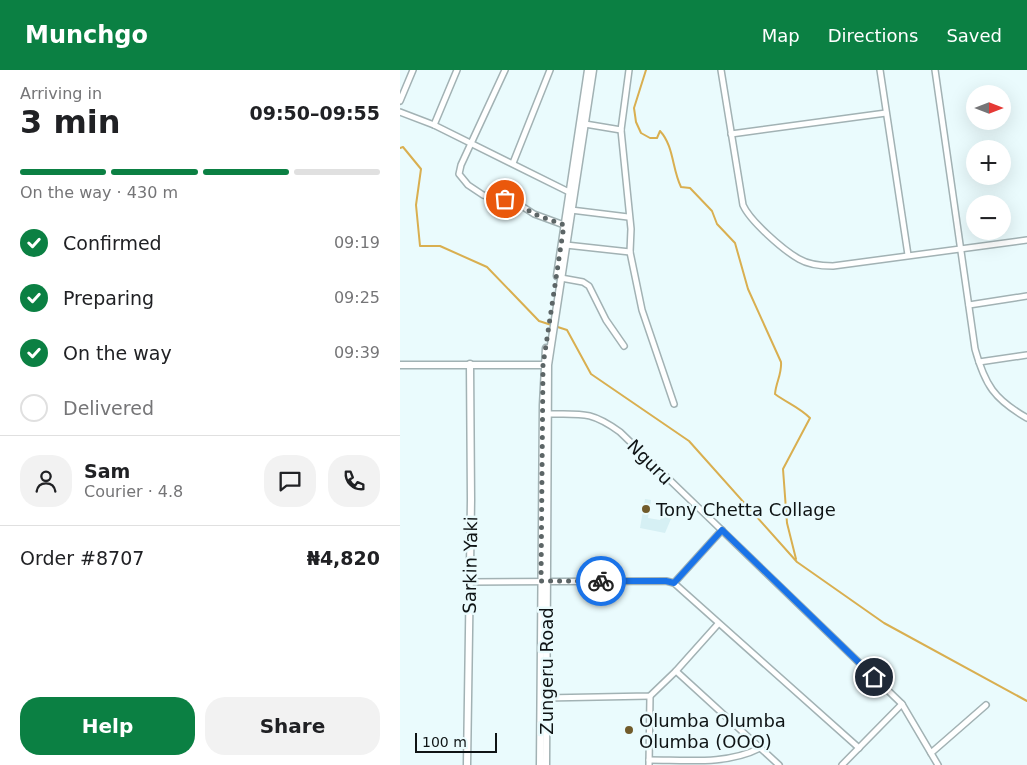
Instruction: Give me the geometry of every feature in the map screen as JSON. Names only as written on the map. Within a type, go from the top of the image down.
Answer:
[{"type":"street","points":[[400,101],[413,70]]},
{"type":"street","points":[[434,125],[457,70]]},
{"type":"street","points":[[506,70],[459,170],[460,177],[483,195],[517,203],[534,214],[564,225]]},
{"type":"street","points":[[513,163],[550,70]]},
{"type":"street","points":[[552,323],[564,225],[588,70]]},
{"type":"street","points":[[552,323],[561,278],[593,70]]},
{"type":"street","points":[[629,70],[621,130],[628,217],[631,228],[630,252],[642,310],[674,404]]},
{"type":"street","points":[[721,70],[739,194],[748,216],[799,259],[811,264],[833,266],[1027,240]]},
{"type":"street","points":[[880,70],[908,255]]},
{"type":"street","points":[[935,70],[979,362],[985,380],[996,397],[1027,418]]},
{"type":"street","points":[[400,112],[434,125],[569,192]]},
{"type":"street","points":[[731,134],[886,114]]},
{"type":"street","points":[[584,124],[621,130]]},
{"type":"street","points":[[571,210],[628,217]]},
{"type":"street","points":[[566,246],[630,252]]},
{"type":"street","points":[[561,278],[583,282],[589,286],[606,320],[624,346]]},
{"type":"street","points":[[969,304],[1027,296]]},
{"type":"street","name":"Zungeru Road","points":[[546,765],[544,581],[548,414],[546,365],[552,323]]},
{"type":"street","points":[[979,362],[1027,355]]},
{"type":"street","name":"Sarkin Yaki","points":[[467,765],[470,582],[470,364]]},
{"type":"street","points":[[400,365],[546,365],[540,765]]},
{"type":"street","name":"Nguru","points":[[548,414],[586,414],[604,421],[620,432],[902,704],[938,765]]},
{"type":"street","points":[[674,583],[722,530]]},
{"type":"street","points":[[470,582],[666,581],[674,583],[859,748]]},
{"type":"street","points":[[545,698],[650,696],[676,671],[718,624]]},
{"type":"street","points":[[676,671],[778,765]]},
{"type":"street","points":[[650,696],[649,762],[730,761],[748,756],[760,748]]},
{"type":"street","points":[[842,765],[902,704]]},
{"type":"street","points":[[931,753],[986,705]]},
{"type":"shaded area","name":"Tony Chetta Collage","points":[[645,499],[651,500],[648,518],[660,520],[665,510],[673,514],[665,533],[640,528]]},
{"type":"waterway","points":[[646,70],[634,108],[636,122],[641,133],[650,138],[657,138],[660,131],[668,144],[681,187],[690,188],[712,211],[717,224],[735,243],[748,289],[781,362],[775,394],[810,418],[783,469],[787,523],[796,559]]},
{"type":"waterway","points":[[400,148],[403,147],[421,169],[416,205],[420,246],[440,246],[487,267],[539,321],[567,330],[591,374],[689,441],[797,562],[884,623],[1027,701]]},
{"type":"way so far","points":[[505,199],[517,203],[534,214],[564,225],[543,365],[541,581],[601,581]]},
{"type":"place","name":"Tony Chetta Collage","points":[[646,509]]},
{"type":"place","name":"Olumba Olumba Olumba (OOO)","points":[[629,730]]},
{"type":"route","points":[[601,581],[666,581],[674,583],[722,530],[874,677]]}]
